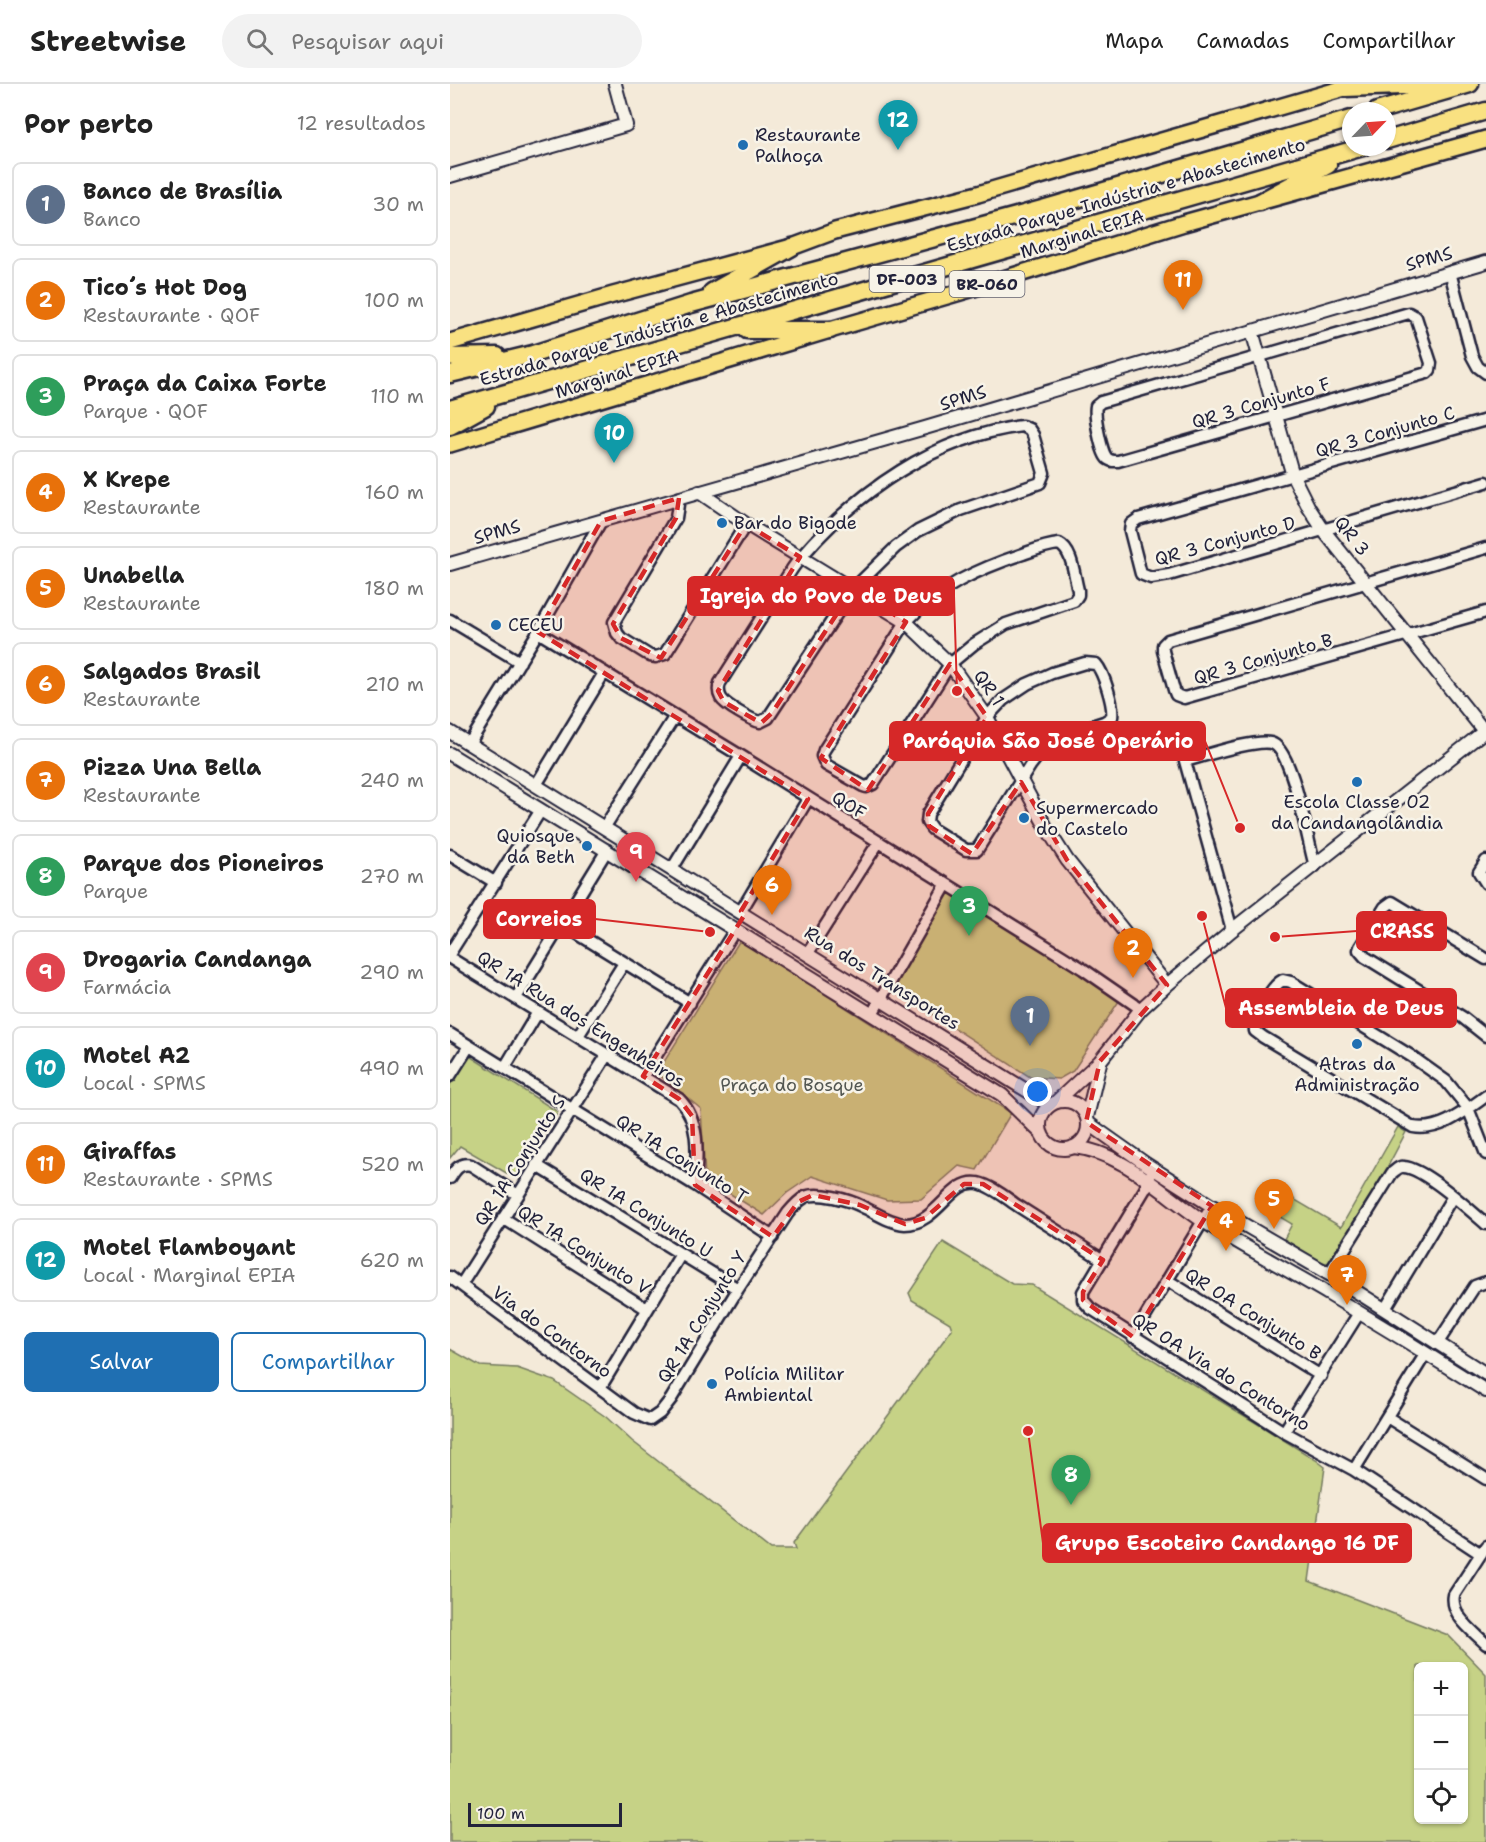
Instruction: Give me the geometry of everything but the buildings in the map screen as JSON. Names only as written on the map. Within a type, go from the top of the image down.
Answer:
[{"type":"highway","points":[[1352,86],[1457,84]]},
{"type":"highway","points":[[1396,105],[1470,84]]},
{"type":"highway","points":[[1396,137],[1486,111]]},
{"type":"highway","name":"Estrada Parque Indústria e Abastecimento","points":[[450,374],[533,354],[691,304],[1046,208],[1342,122]]},
{"type":"highway","name":"Estrada Parque Indústria e Abastecimento","points":[[450,410],[1342,153]]},
{"type":"highway","points":[[1260,202],[1345,156]]},
{"type":"highway","points":[[691,304],[792,247]]},
{"type":"highway","points":[[728,330],[830,330]]},
{"type":"highway","points":[[450,357],[533,354]]},
{"type":"highway","points":[[450,426],[517,390]]},
{"type":"main road","points":[[450,342],[792,247],[835,231],[978,194],[1352,86]]},
{"type":"main road","name":"Marginal EPIA","points":[[450,444],[972,289],[1184,223],[1486,139]]},
{"type":"street","points":[[450,176],[626,125],[615,84]]},
{"type":"street","name":"SPMS","points":[[450,564],[925,428],[1486,262]]},
{"type":"street","points":[[1450,272],[1472,356],[1478,367],[1486,373]]},
{"type":"street","name":"QR 3 Conjunto F","points":[[1411,313],[1416,317],[1431,363],[1427,373],[1276,416],[1118,461],[1109,460],[1104,452],[1094,414],[1096,406],[1101,402],[1411,313]]},
{"type":"street","name":"QR 3","points":[[1252,331],[1293,476],[1309,508],[1324,531],[1485,731]]},
{"type":"street","name":"QR 3 Conjunto C","points":[[1293,476],[1486,420]]},
{"type":"street","points":[[1022,426],[1029,429],[1033,435],[1044,473],[1040,483],[983,501],[918,531],[896,548],[853,590],[772,713],[764,721],[754,721],[724,702],[719,693],[720,683],[800,557],[847,509],[872,489],[935,452],[977,436],[1022,426]]},
{"type":"street","name":"QR 3 Conjunto D","points":[[1293,476],[1133,522],[1130,531],[1141,574],[1151,578],[1169,575],[1324,531]]},
{"type":"street","points":[[1324,531],[1486,482]]},
{"type":"street","name":"QR 1","points":[[699,492],[746,524],[906,622],[950,664],[987,717],[1046,827],[1067,860],[1167,985]]},
{"type":"street","points":[[680,498],[676,518],[614,622],[621,638],[650,656],[661,656],[669,648],[746,524]]},
{"type":"street","points":[[469,744],[520,663],[601,521]]},
{"type":"street","points":[[1063,545],[1069,554],[1078,590],[1074,601],[1006,624],[974,644],[950,664],[873,784],[862,786],[826,765],[822,756],[824,750],[906,622],[947,586],[972,573],[1047,546],[1063,545]]},
{"type":"street","points":[[1366,582],[1486,548]]},
{"type":"street","name":"QR 3 Conjunto B","points":[[1366,582],[1168,640],[1163,645],[1163,651],[1176,695],[1184,698],[1192,697],[1407,635]]},
{"type":"street","points":[[1407,635],[1486,612]]},
{"type":"street","points":[[450,620],[520,663]]},
{"type":"street","name":"QOF","points":[[538,632],[1083,969],[1141,1009]]},
{"type":"street","points":[[1090,663],[1096,664],[1101,671],[1113,710],[1112,717],[1048,743],[1021,782],[977,850],[966,850],[929,826],[928,814],[987,717],[1003,700],[1014,691],[1052,673],[1090,663]]},
{"type":"street","points":[[536,785],[604,673]]},
{"type":"street","points":[[604,828],[675,716]]},
{"type":"street","points":[[1485,731],[1232,930],[1167,985],[1141,1009],[1100,1061],[1043,1113],[1040,1123],[1042,1134],[1047,1142],[1055,1147],[1085,1148],[1104,1155],[1149,1182],[1203,1220],[1486,1390]]},
{"type":"street","name":"Rua dos Transportes","points":[[450,732],[880,999],[1054,1103]]},
{"type":"street","points":[[1232,930],[1185,761],[1258,743],[1271,743],[1278,747],[1284,754],[1294,784],[1315,866]]},
{"type":"street","name":"Rua dos Transportes","points":[[450,754],[1002,1095],[1042,1134]]},
{"type":"street","points":[[672,869],[741,756]]},
{"type":"street","points":[[741,911],[808,799]]},
{"type":"street","points":[[450,955],[541,810]]},
{"type":"street","points":[[808,953],[878,843]]},
{"type":"street","points":[[516,998],[607,850]]},
{"type":"street","points":[[450,855],[496,883]]},
{"type":"street","points":[[1486,861],[1479,872],[1486,883]]},
{"type":"street","points":[[683,897],[692,881]]},
{"type":"street","points":[[872,1014],[946,885]]},
{"type":"street","points":[[1486,960],[1392,902],[1385,907],[1359,950],[1365,957],[1462,1017],[1486,1036]]},
{"type":"street","points":[[562,924],[690,1003]]},
{"type":"street","points":[[643,1076],[735,930]]},
{"type":"street","name":"QR 1A Rua dos Engenheiros","points":[[450,955],[679,1099],[692,1116],[695,1130],[697,1165],[695,1185]]},
{"type":"street","points":[[578,1036],[624,963]]},
{"type":"street","points":[[1486,1096],[1468,1108],[1434,1127],[1421,1129],[1413,1127],[1258,1034],[1254,1028],[1255,1021],[1275,987],[1283,980],[1290,982],[1411,1056],[1446,1081],[1468,1108],[1486,1154]]},
{"type":"street","points":[[505,1067],[538,1012]]},
{"type":"street","name":"QR 1A Conjunto T","points":[[450,1034],[695,1185],[772,1236]]},
{"type":"street","points":[[450,1076],[469,1046]]},
{"type":"street","name":"QR 1A Conjunto S","points":[[461,1285],[607,1055]]},
{"type":"street","points":[[1073,1148],[1085,1138],[1100,1061]]},
{"type":"street","points":[[1054,1103],[1066,1101],[1076,1103],[1083,1109],[1088,1120],[1154,1169],[1212,1206],[1329,1274],[1486,1374]]},
{"type":"street","points":[[450,1178],[459,1166],[471,1165],[518,1195]]},
{"type":"street","name":"QR 1A Conjunto U","points":[[536,1165],[738,1289]]},
{"type":"street","points":[[1329,1274],[1392,1173],[1400,1167],[1416,1171],[1453,1196],[1486,1224]]},
{"type":"street","points":[[1103,1260],[1149,1182],[1154,1169]]},
{"type":"street","name":"QR 1A Conjunto Y","points":[[634,1413],[650,1420],[665,1408],[772,1236],[798,1202],[813,1195],[834,1197],[860,1205],[895,1222],[917,1223],[935,1212],[964,1184],[976,1182],[1000,1194],[1103,1260]]},
{"type":"street","points":[[1385,1309],[1453,1196]]},
{"type":"street","points":[[1133,1337],[1212,1206]]},
{"type":"street","name":"QR 1A Conjunto V","points":[[503,1218],[647,1310]]},
{"type":"street","points":[[600,1388],[681,1254]]},
{"type":"street","name":"QR 0A Via do Contorno","points":[[1103,1260],[1083,1292],[1083,1300],[1090,1308],[1284,1432],[1354,1470],[1484,1550]]},
{"type":"street","name":"Via do Contorno","points":[[450,1277],[634,1413]]},
{"type":"street","name":"QR 0A Conjunto B","points":[[1167,1280],[1321,1376]]},
{"type":"street","points":[[1437,1344],[1475,1286],[1486,1282]]},
{"type":"street","points":[[1345,1304],[1353,1289]]},
{"type":"street","points":[[1284,1432],[1359,1313]]},
{"type":"street","points":[[1354,1470],[1426,1353]]},
{"type":"street","points":[[1388,1417],[1486,1479]]},
{"type":"street","points":[[1484,1550],[1454,1595],[1453,1602],[1456,1612],[1486,1644]]},
{"type":"highlighted area","points":[[679,498],[676,518],[613,624],[621,638],[661,658],[746,524],[800,557],[718,691],[724,702],[761,723],[772,713],[853,589],[906,622],[821,758],[868,790],[950,664],[963,680],[987,717],[928,814],[929,826],[972,854],[1021,782],[1067,860],[1167,985],[1100,1061],[1086,1122],[1212,1206],[1133,1337],[1083,1300],[1083,1292],[1103,1260],[983,1184],[964,1184],[925,1218],[905,1224],[860,1205],[813,1195],[798,1202],[773,1237],[695,1185],[692,1116],[679,1099],[643,1076],[745,914],[741,911],[808,799],[538,632],[601,521]]},
{"type":"green space","points":[[943,887],[1123,995],[1073,1071],[1059,1079],[1030,1077],[886,984]]},
{"type":"green space","name":"Praça do Bosque","points":[[740,940],[1011,1113],[977,1170],[959,1166],[921,1199],[887,1200],[812,1176],[787,1193],[764,1215],[705,1178],[701,1109],[657,1073]]},
{"type":"green space","points":[[468,1055],[558,1112],[515,1178],[460,1146],[450,1158],[450,1085]]},
{"type":"green space","points":[[1398,1127],[1406,1132],[1353,1232],[1334,1260],[1327,1263],[1321,1262],[1284,1239],[1292,1224],[1260,1205],[1270,1185],[1341,1227]]},
{"type":"green space","points":[[943,1242],[1012,1284],[1032,1285],[1325,1467],[1309,1581],[1448,1635],[1486,1674],[1486,1842],[450,1842],[450,1349],[480,1366],[517,1368],[554,1381],[606,1417],[632,1441],[771,1549],[796,1549],[794,1543],[952,1329],[950,1323],[912,1300],[909,1293]]},
{"type":"place","name":"Restaurante Palhoça","points":[[743,145]]},
{"type":"place","name":"Motel Flamboyant","points":[[898,150]]},
{"type":"place","name":"Giraffas","points":[[1183,310]]},
{"type":"place","name":"Motel A2","points":[[614,463]]},
{"type":"place","name":"Bar do Bigode","points":[[722,523]]},
{"type":"place","name":"CECEU","points":[[496,625]]},
{"type":"place","name":"Igreja do Povo de Deus","points":[[957,691]]},
{"type":"place","name":"Escola Classe 02 da Candangolândia","points":[[1357,782]]},
{"type":"place","name":"Supermercado do Castelo","points":[[1024,818]]},
{"type":"place","name":"Paróquia São José Operário","points":[[1240,828]]},
{"type":"place","name":"Quiosque da Beth","points":[[587,846]]},
{"type":"place","name":"Drogaria Candanga","points":[[636,882]]},
{"type":"place","name":"Salgados Brasil","points":[[772,915]]},
{"type":"place","name":"Assembleia de Deus","points":[[1202,916]]},
{"type":"place","name":"Correios","points":[[710,932]]},
{"type":"place","name":"Praça da Caixa Forte","points":[[969,936]]},
{"type":"place","name":"CRASS","points":[[1275,937]]},
{"type":"place","name":"Tico´s Hot Dog","points":[[1133,978]]},
{"type":"place","name":"Atras da Administração","points":[[1357,1044]]},
{"type":"place","name":"Banco de Brasília","points":[[1030,1046]]},
{"type":"place","name":"Unabella","points":[[1274,1229]]},
{"type":"place","name":"X Krepe","points":[[1226,1251]]},
{"type":"place","name":"Pizza Una Bella","points":[[1347,1305]]},
{"type":"place","name":"Polícia Militar Ambiental","points":[[712,1384]]},
{"type":"place","name":"Grupo Escoteiro Candango 16 DF","points":[[1028,1431]]},
{"type":"place","name":"Parque dos Pioneiros","points":[[1071,1505]]}]
